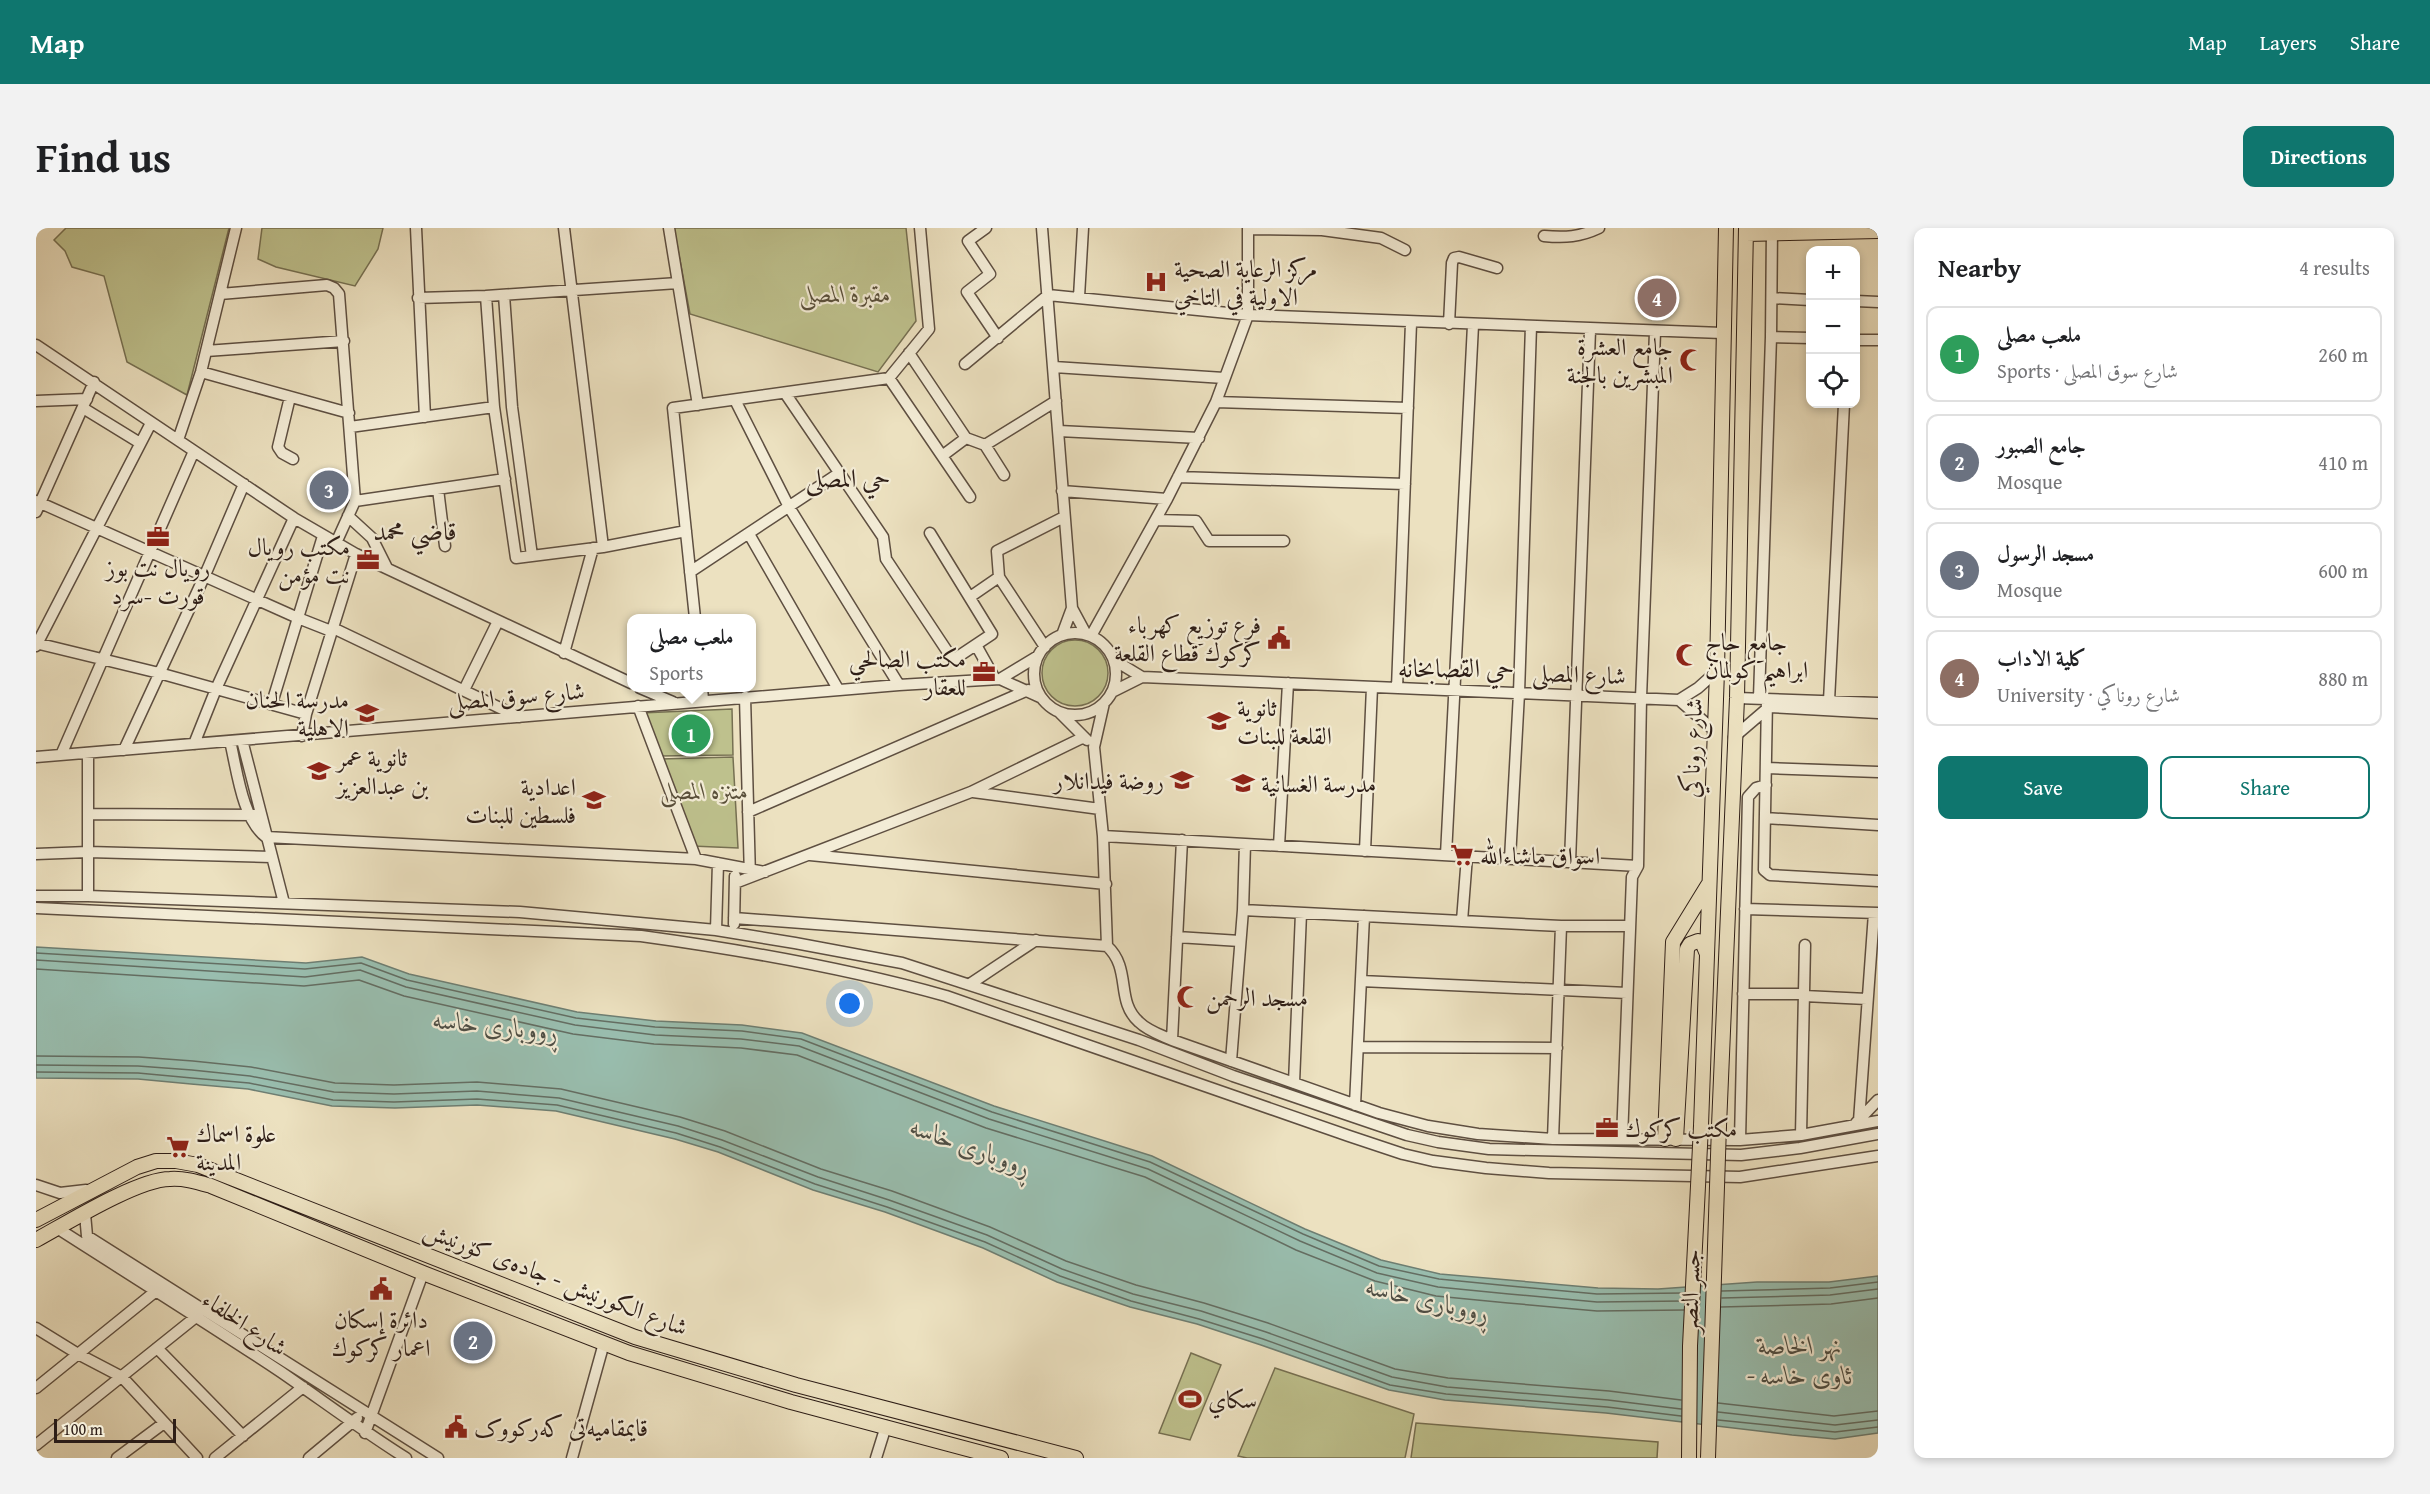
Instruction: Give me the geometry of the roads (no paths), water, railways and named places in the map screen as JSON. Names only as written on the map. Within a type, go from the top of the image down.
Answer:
[{"type":"main road","name":"شارع روناكي","points":[[1701,1126],[1717,671],[1722,333],[1726,228]]},
{"type":"main road","name":"شارع روناكي","points":[[1719,1126],[1737,698],[1746,231]]},
{"type":"main road","points":[[1746,231],[1878,231]]},
{"type":"main road","points":[[1721,415],[1743,414]]},
{"type":"main road","points":[[1671,1139],[1673,942],[1698,905],[1710,880]]},
{"type":"main road","points":[[1671,1139],[1687,949],[1690,944],[1698,941],[1702,942],[1707,954]]},
{"type":"main road","name":"جسر النصر","points":[[1689,1458],[1690,1346],[1701,1126]]},
{"type":"main road","name":"جسر النصر","points":[[1708,1458],[1719,1126]]},
{"type":"main road","name":"شارع الكورنيش - جادەی کۆرنیش","points":[[36,1220],[137,1167],[156,1161],[176,1161],[198,1165],[635,1337],[752,1372],[1076,1458]]},
{"type":"main road","name":"شارع الكورنيش - جادەی کۆرنیش","points":[[36,1240],[144,1184],[170,1179],[191,1180],[630,1353],[748,1389],[1001,1458]]},
{"type":"main road","points":[[267,1209],[273,1194]]},
{"type":"main road","points":[[720,1381],[726,1364]]},
{"type":"main road","points":[[748,1389],[752,1372]]},
{"type":"street","points":[[178,440],[201,372],[236,228]]},
{"type":"street","points":[[416,228],[425,417]]},
{"type":"street","points":[[564,228],[598,547],[564,653]]},
{"type":"street","points":[[669,228],[698,405]]},
{"type":"street","points":[[695,614],[673,408],[889,378],[929,329],[920,228]]},
{"type":"street","points":[[986,228],[968,241],[990,274],[967,292],[998,338]]},
{"type":"street","points":[[1042,228],[1072,608],[1062,635]]},
{"type":"street","points":[[1079,297],[1083,228]]},
{"type":"street","points":[[1544,236],[1564,238],[1586,234],[1599,228]]},
{"type":"street","points":[[1089,635],[1156,520],[1216,402],[1248,315],[1248,229],[1322,229],[1381,233],[1405,250]]},
{"type":"street","points":[[1772,231],[1765,701],[1767,768],[1763,866],[1766,873],[1878,881]]},
{"type":"street","points":[[1449,324],[1454,258],[1460,257],[1497,268]]},
{"type":"street","points":[[418,298],[504,295],[678,283]]},
{"type":"street","points":[[220,294],[327,285],[339,294],[355,501],[336,543]]},
{"type":"street","points":[[504,295],[512,407],[532,556]]},
{"type":"street","points":[[964,364],[1048,295],[1248,315],[1590,330],[1722,333]]},
{"type":"street","points":[[486,296],[494,407],[516,558],[598,547],[686,531]]},
{"type":"street","points":[[1772,298],[1806,300]]},
{"type":"street","points":[[1860,301],[1878,302]]},
{"type":"street","points":[[1397,688],[1411,322]]},
{"type":"street","points":[[1446,855],[1473,325]]},
{"type":"street","points":[[1510,859],[1519,693],[1531,326]]},
{"type":"street","points":[[1570,862],[1590,330]]},
{"type":"street","points":[[1622,1139],[1629,926],[1632,878],[1638,866],[1641,698],[1655,332]]},
{"type":"street","points":[[1771,337],[1806,338]]},
{"type":"street","points":[[1860,339],[1878,340]]},
{"type":"street","points":[[206,351],[344,341]]},
{"type":"street","points":[[36,345],[323,536],[356,554],[627,681]]},
{"type":"street","points":[[909,353],[966,438],[985,445],[1004,475]]},
{"type":"street","points":[[1054,367],[1224,378]]},
{"type":"street","points":[[201,372],[349,413]]},
{"type":"street","points":[[889,378],[970,497]]},
{"type":"street","points":[[94,382],[37,505],[150,551],[298,618],[332,629],[519,717]]},
{"type":"street","points":[[785,393],[883,537],[886,559],[953,660],[992,634],[930,533]]},
{"type":"street","points":[[290,397],[278,447],[282,453],[293,459]]},
{"type":"street","points":[[735,400],[789,507],[899,685]]},
{"type":"street","points":[[36,401],[85,403],[140,443]]},
{"type":"street","points":[[985,445],[1056,401]]},
{"type":"street","points":[[1216,402],[1408,408]]},
{"type":"street","points":[[350,427],[494,407]]},
{"type":"street","points":[[1829,700],[1844,408]]},
{"type":"street","points":[[152,423],[36,644],[159,673],[306,714]]},
{"type":"street","points":[[1059,431],[1199,438]]},
{"type":"street","points":[[942,456],[966,438]]},
{"type":"street","points":[[61,755],[194,451]]},
{"type":"street","points":[[690,572],[838,474]]},
{"type":"street","points":[[1178,477],[1405,484]]},
{"type":"street","points":[[355,501],[505,479]]},
{"type":"street","points":[[124,750],[205,575],[244,484]]},
{"type":"street","points":[[438,489],[445,546]]},
{"type":"street","points":[[1062,492],[1167,499]]},
{"type":"street","points":[[348,516],[372,538],[387,568]]},
{"type":"street","points":[[1042,651],[999,577],[998,552],[1064,517]]},
{"type":"street","points":[[194,744],[216,688],[294,518]]},
{"type":"street","points":[[1156,520],[1196,521],[1209,541],[1284,541]]},
{"type":"street","points":[[749,534],[838,689]]},
{"type":"street","points":[[272,703],[323,536]]},
{"type":"street","points":[[302,736],[306,714],[356,554]]},
{"type":"street","points":[[970,597],[999,577]]},
{"type":"street","points":[[1072,608],[1089,635]]},
{"type":"street","points":[[464,690],[498,621]]},
{"type":"street","points":[[1057,711],[1082,714],[1094,710],[1104,703],[1112,692],[1116,681],[1114,660],[1101,642],[1089,635],[1074,633],[1062,635],[1042,651],[1035,669],[1035,677],[1042,698],[1094,747]]},
{"type":"street","points":[[976,645],[998,679]]},
{"type":"street","name":"شارع سوق المصلى","points":[[998,679],[1042,651]]},
{"type":"street","name":"شارع المصلى","points":[[1114,660],[1142,677],[1679,700]]},
{"type":"street","points":[[1715,731],[1679,700],[1698,688],[1717,671]]},
{"type":"street","name":"شارع المصلى","points":[[1112,692],[1142,677]]},
{"type":"street","name":"شارع سوق المصلى","points":[[36,757],[838,689],[998,679],[1042,698]]},
{"type":"street","points":[[1279,846],[1288,683]]},
{"type":"street","points":[[1365,851],[1372,687]]},
{"type":"street","points":[[748,812],[1028,690]]},
{"type":"street","points":[[651,692],[674,703]]},
{"type":"street","points":[[702,692],[703,700]]},
{"type":"street","points":[[745,697],[750,874]]},
{"type":"street","points":[[1737,698],[1878,713]]},
{"type":"street","points":[[1734,737],[1765,701],[1829,700],[1878,703]]},
{"type":"street","points":[[1104,703],[1094,747],[1103,836],[1107,946],[1121,965],[1127,1004],[1135,1018],[1147,1029],[1355,1105],[1404,1120],[1504,1137],[1740,1140],[1802,1135],[1878,1121]]},
{"type":"street","points":[[638,706],[696,860]]},
{"type":"street","points":[[735,884],[750,874],[765,872],[971,792],[1084,737]]},
{"type":"street","points":[[242,740],[284,903]]},
{"type":"street","points":[[230,741],[248,815],[260,833],[266,837],[696,860],[735,867],[750,874]]},
{"type":"street","points":[[88,753],[88,896]]},
{"type":"street","points":[[1767,768],[1878,772]]},
{"type":"street","points":[[1740,1140],[1748,797],[1756,788],[1766,785]]},
{"type":"street","points":[[971,792],[1100,809]]},
{"type":"street","points":[[88,813],[261,815]]},
{"type":"street","points":[[1765,818],[1878,825]]},
{"type":"street","points":[[1103,836],[1638,866]]},
{"type":"street","points":[[1172,1040],[1182,840]]},
{"type":"street","points":[[1231,1061],[1243,910],[1245,844]]},
{"type":"street","points":[[36,854],[88,852],[271,857]]},
{"type":"street","points":[[809,855],[1106,884]]},
{"type":"street","points":[[1462,921],[1467,856]]},
{"type":"street","points":[[716,930],[718,864]]},
{"type":"street","points":[[734,933],[735,867]]},
{"type":"street","points":[[36,896],[520,912],[642,922],[734,933],[902,963],[1138,1040],[1233,1076],[1407,1135],[1489,1149],[1741,1155],[1878,1134]]},
{"type":"street","points":[[36,908],[641,936],[733,949],[897,982],[1036,1026],[1403,1154],[1486,1168],[1549,1173],[1730,1177],[1779,1173],[1878,1156]]},
{"type":"street","points":[[1745,909],[1876,913],[1856,1124]]},
{"type":"street","points":[[1243,910],[1561,926],[1629,926]]},
{"type":"street","points":[[1294,1083],[1301,913]]},
{"type":"street","points":[[1355,1105],[1364,916]]},
{"type":"street","points":[[735,918],[1107,946]]},
{"type":"street","points":[[641,936],[642,922]]},
{"type":"street","points":[[1553,1139],[1561,926]]},
{"type":"street","points":[[1177,937],[1240,941]]},
{"type":"street","points":[[970,984],[1036,939]]},
{"type":"street","points":[[1802,1135],[1805,945]]},
{"type":"street","points":[[1361,981],[1627,993]]},
{"type":"street","points":[[1743,994],[1868,999]]},
{"type":"street","points":[[1358,1047],[1557,1048]]},
{"type":"street","points":[[1856,1124],[1878,1100]]},
{"type":"street","points":[[1832,1130],[1835,1142]]},
{"type":"street","points":[[1403,1154],[1407,1135]]},
{"type":"street","points":[[1570,1152],[1601,1139]]},
{"type":"street","points":[[36,1185],[45,1190],[67,1194],[103,1185]]},
{"type":"street","points":[[85,1214],[87,1236],[438,1458]]},
{"type":"street","name":"شارع الخلفاء","points":[[57,1228],[197,1316],[303,1387],[365,1433],[406,1458]]},
{"type":"street","points":[[365,1433],[367,1414],[423,1273]]},
{"type":"street","points":[[36,1388],[156,1291]]},
{"type":"street","points":[[36,1445],[197,1316]]},
{"type":"street","points":[[36,1328],[122,1377],[197,1458]]},
{"type":"street","points":[[572,1458],[604,1343]]},
{"type":"street","points":[[157,1348],[243,1436]]},
{"type":"street","points":[[215,1458],[303,1387]]},
{"type":"street","points":[[309,1458],[352,1422],[367,1414]]},
{"type":"street","points":[[117,1458],[164,1423]]},
{"type":"street","points":[[876,1458],[885,1426]]},
{"type":"water","name":"نهر الخاصة - ئاوی خاسە","points":[[36,947],[306,963],[362,957],[409,974],[577,1012],[656,1021],[742,1025],[802,1033],[994,1106],[1152,1156],[1305,1229],[1381,1260],[1440,1274],[1598,1288],[1658,1289],[1757,1282],[1829,1282],[1878,1276],[1878,1433],[1835,1439],[1606,1413],[1445,1400],[1389,1390],[1197,1324],[1130,1307],[1057,1282],[983,1248],[885,1212],[813,1190],[718,1152],[675,1139],[556,1111],[477,1105],[395,1108],[332,1106],[248,1089],[138,1079],[36,1078]]},
{"type":"place","name":"مركز الرعاية الصحية الاولية في التاخي","points":[[1156,282]]},
{"type":"place","name":"كلية الاداب","points":[[1657,298]]},
{"type":"place","name":"جامع العشرة المبشرين بالجنة","points":[[1691,360]]},
{"type":"place","name":"مسجد الرسول","points":[[329,490]]},
{"type":"place","name":"رويال نت بوز قورت -سرد","points":[[158,537]]},
{"type":"place","name":"مكتب رويال نت مؤمن","points":[[368,560]]},
{"type":"place","name":"فرع توزيع كهرباء كركوك قطاع القلعة","points":[[1279,638]]},
{"type":"place","name":"جامع حاج ابراهيم كولمان","points":[[1687,655]]},
{"type":"place","name":"مكتب الصالحي للعقار","points":[[984,672]]},
{"type":"place","name":"مدرسة الحنان الاهلية","points":[[367,713]]},
{"type":"place","name":"ثانوية القلعة للبنات","points":[[1219,721]]},
{"type":"place","name":"ملعب مصلى","points":[[691,734]]},
{"type":"place","name":"ثانوية عمر بن عبدالعزيز","points":[[319,771]]},
{"type":"place","name":"روضة فيدانلار","points":[[1182,780]]},
{"type":"place","name":"مدرسة الغسانية","points":[[1243,783]]},
{"type":"place","name":"اعدادية فلسطين للبنات","points":[[594,800]]},
{"type":"place","name":"اسواق ماشاءالله","points":[[1462,855]]},
{"type":"place","name":"مسجد الرحمن","points":[[1188,997]]},
{"type":"place","name":"مكتب كركوك","points":[[1607,1128]]},
{"type":"place","name":"علوة اسماك المدينة","points":[[178,1147]]},
{"type":"place","name":"دائرة إسكان اعمار كركوك","points":[[381,1289]]},
{"type":"place","name":"جامع الصبور","points":[[473,1341]]},
{"type":"place","name":"سكاي","points":[[1190,1399]]},
{"type":"place","name":"قایمقامیەتی کەرکووک","points":[[456,1427]]},
{"type":"district","name":"حي المصلى","points":[[848,477]]},
{"type":"district","name":"قاضي محمد","points":[[415,530]]},
{"type":"district","name":"حي القصابخانه","points":[[1456,667]]},
{"type":"park label","name":"مقبرة المصلى","points":[[845,293]]},
{"type":"park label","name":"متنزه المصلى","points":[[704,790]]},
{"type":"water label","name":"ڕووباری خاسە","points":[[496,1025]]},
{"type":"water label","name":"ڕووباری خاسە","points":[[971,1146]]},
{"type":"water label","name":"ڕووباری خاسە","points":[[1428,1299]]}]
